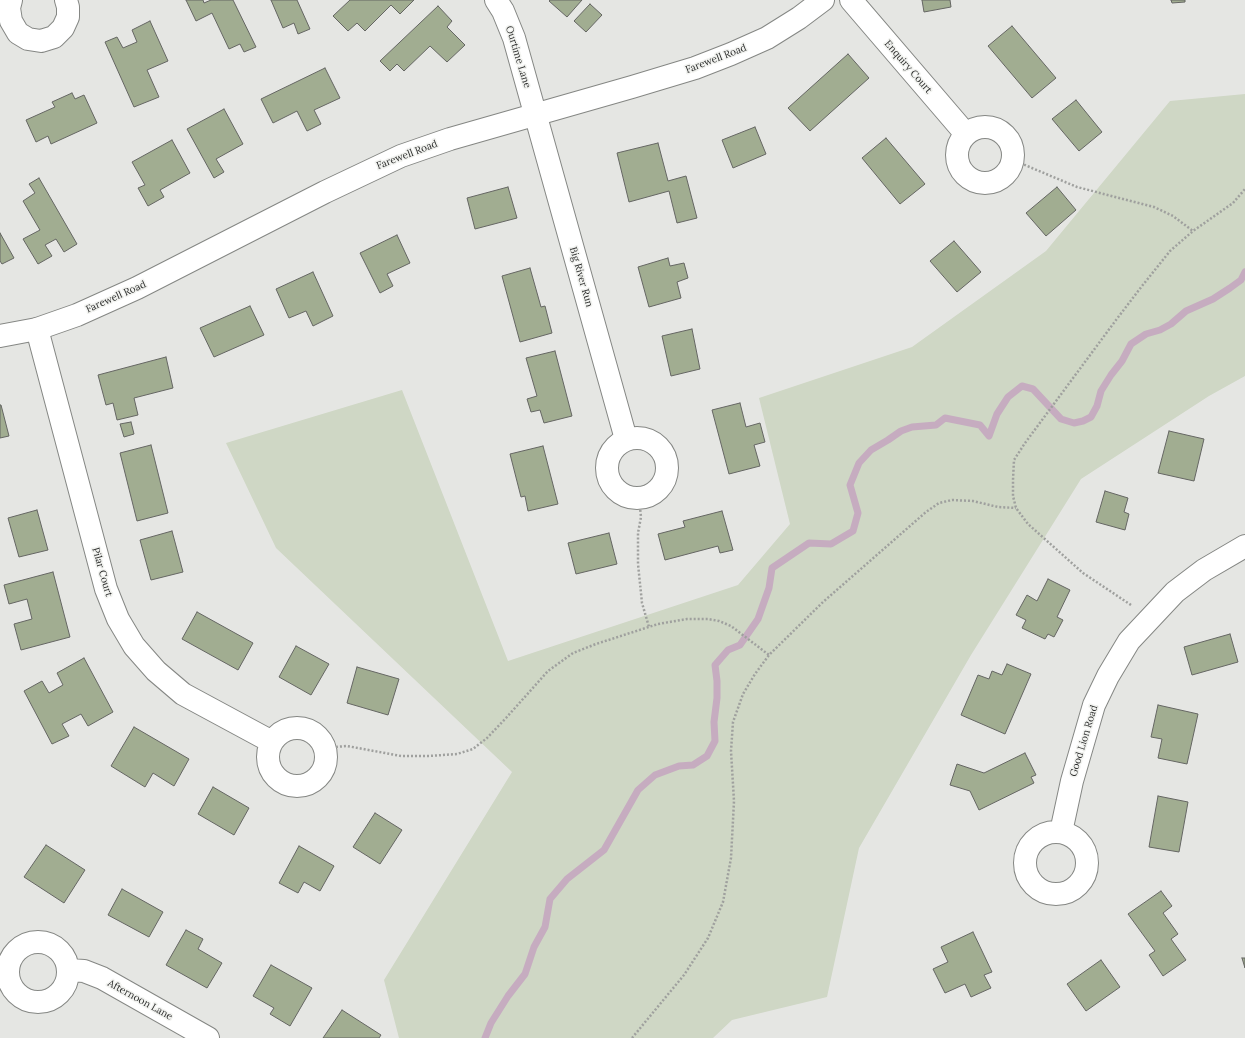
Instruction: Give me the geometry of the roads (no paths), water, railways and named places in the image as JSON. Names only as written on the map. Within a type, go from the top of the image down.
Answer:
[{"type":"street","points":[[11,0],[9,8],[11,21],[18,33],[28,39],[41,41],[54,37],[63,28],[68,17],[66,0]]},
{"type":"street","name":"Ourtime Lane","points":[[496,0],[503,11],[514,38],[535,115]]},
{"type":"street","name":"Farewell Road","points":[[0,336],[36,329],[77,315],[138,288],[325,192],[401,156],[450,139],[674,74],[731,54],[767,38],[799,18],[823,0]]},
{"type":"street","name":"Enquiry Court","points":[[850,0],[965,133]]},
{"type":"street","name":"Big River Run","points":[[535,115],[626,439]]},
{"type":"street","points":[[985,126],[995,128],[1010,140],[1013,150],[1013,160],[1010,169],[1002,178],[985,184],[975,182],[966,177],[960,169],[956,155],[959,141],[965,133],[975,128],[985,126]]},
{"type":"street","name":"Pilar Court","points":[[36,329],[106,589],[118,619],[134,646],[156,672],[184,694],[272,742]]},
{"type":"street","points":[[641,438],[651,441],[660,450],[665,458],[666,472],[662,484],[651,494],[639,498],[624,495],[616,490],[608,477],[607,462],[614,448],[626,439],[641,438]]},
{"type":"street","name":"Good Lion Road","points":[[1061,832],[1072,781],[1094,705],[1108,676],[1129,641],[1175,592],[1204,570],[1245,546]]},
{"type":"street","points":[[298,728],[310,732],[317,737],[324,748],[326,760],[322,772],[314,781],[298,787],[285,784],[277,779],[269,768],[268,755],[272,742],[283,732],[298,728]]},
{"type":"street","name":"Afternoon Lane","points":[[69,970],[84,971],[102,978],[208,1038]]},
{"type":"waterway","points":[[485,1038],[491,1023],[508,996],[525,974],[534,947],[545,927],[550,899],[567,879],[604,850],[638,790],[655,775],[679,766],[693,765],[707,756],[715,741],[714,722],[717,698],[715,665],[728,650],[740,645],[758,619],[769,588],[772,568],[809,543],[831,544],[853,531],[858,513],[850,485],[859,463],[871,450],[901,431],[912,427],[936,425],[945,418],[980,425],[989,436],[997,414],[1008,397],[1022,386],[1033,389],[1061,419],[1074,423],[1083,421],[1091,417],[1097,406],[1101,391],[1122,361],[1131,344],[1146,334],[1160,330],[1171,324],[1186,311],[1213,299],[1241,280],[1245,272]]}]
